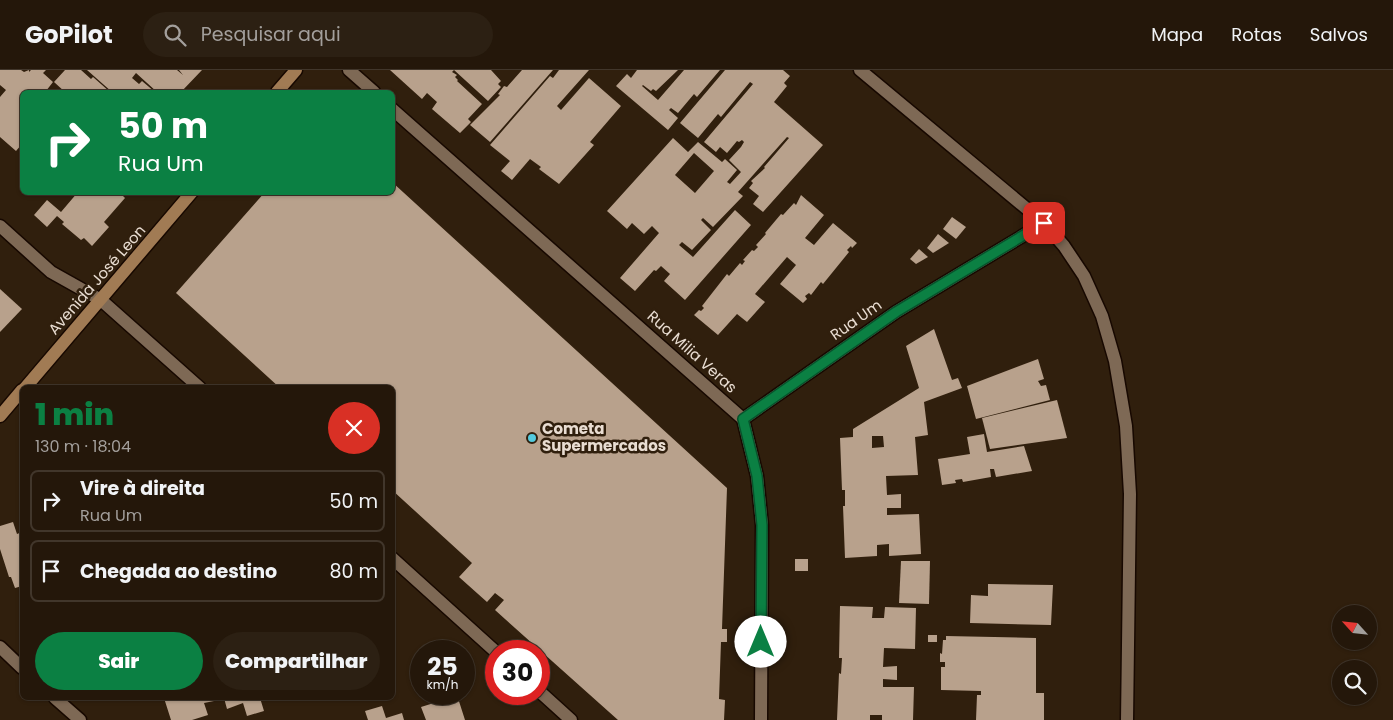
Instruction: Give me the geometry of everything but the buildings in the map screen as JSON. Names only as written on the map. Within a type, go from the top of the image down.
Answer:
[{"type":"main road","points":[[279,90],[296,70]]},
{"type":"main road","name":"Avenida José Leon","points":[[27,385],[189,195]]},
{"type":"main road","name":"Avenida José Leon","points":[[0,416],[20,394]]},
{"type":"street","points":[[349,70],[372,90]]},
{"type":"street","points":[[860,70],[1044,223],[1064,246],[1084,276],[1102,316],[1115,361],[1126,426],[1130,494],[1127,720]]},
{"type":"street","name":"Rua Milia Veras","points":[[395,111],[743,419]]},
{"type":"street","name":"Rua Um","points":[[743,419],[896,312],[1044,223]]},
{"type":"street","points":[[0,226],[51,272],[101,300],[197,385]]},
{"type":"street","points":[[743,419],[757,476],[762,525],[761,720]]},
{"type":"street","points":[[395,561],[485,642]]},
{"type":"street","points":[[0,647],[20,666]]},
{"type":"street","points":[[58,700],[80,720]]},
{"type":"street","points":[[550,701],[571,720]]},
{"type":"place","name":"Cometa Supermercados","points":[[532,438]]},
{"type":"route","points":[[761,642],[762,525],[757,476],[743,419],[896,312],[1044,223]]}]
